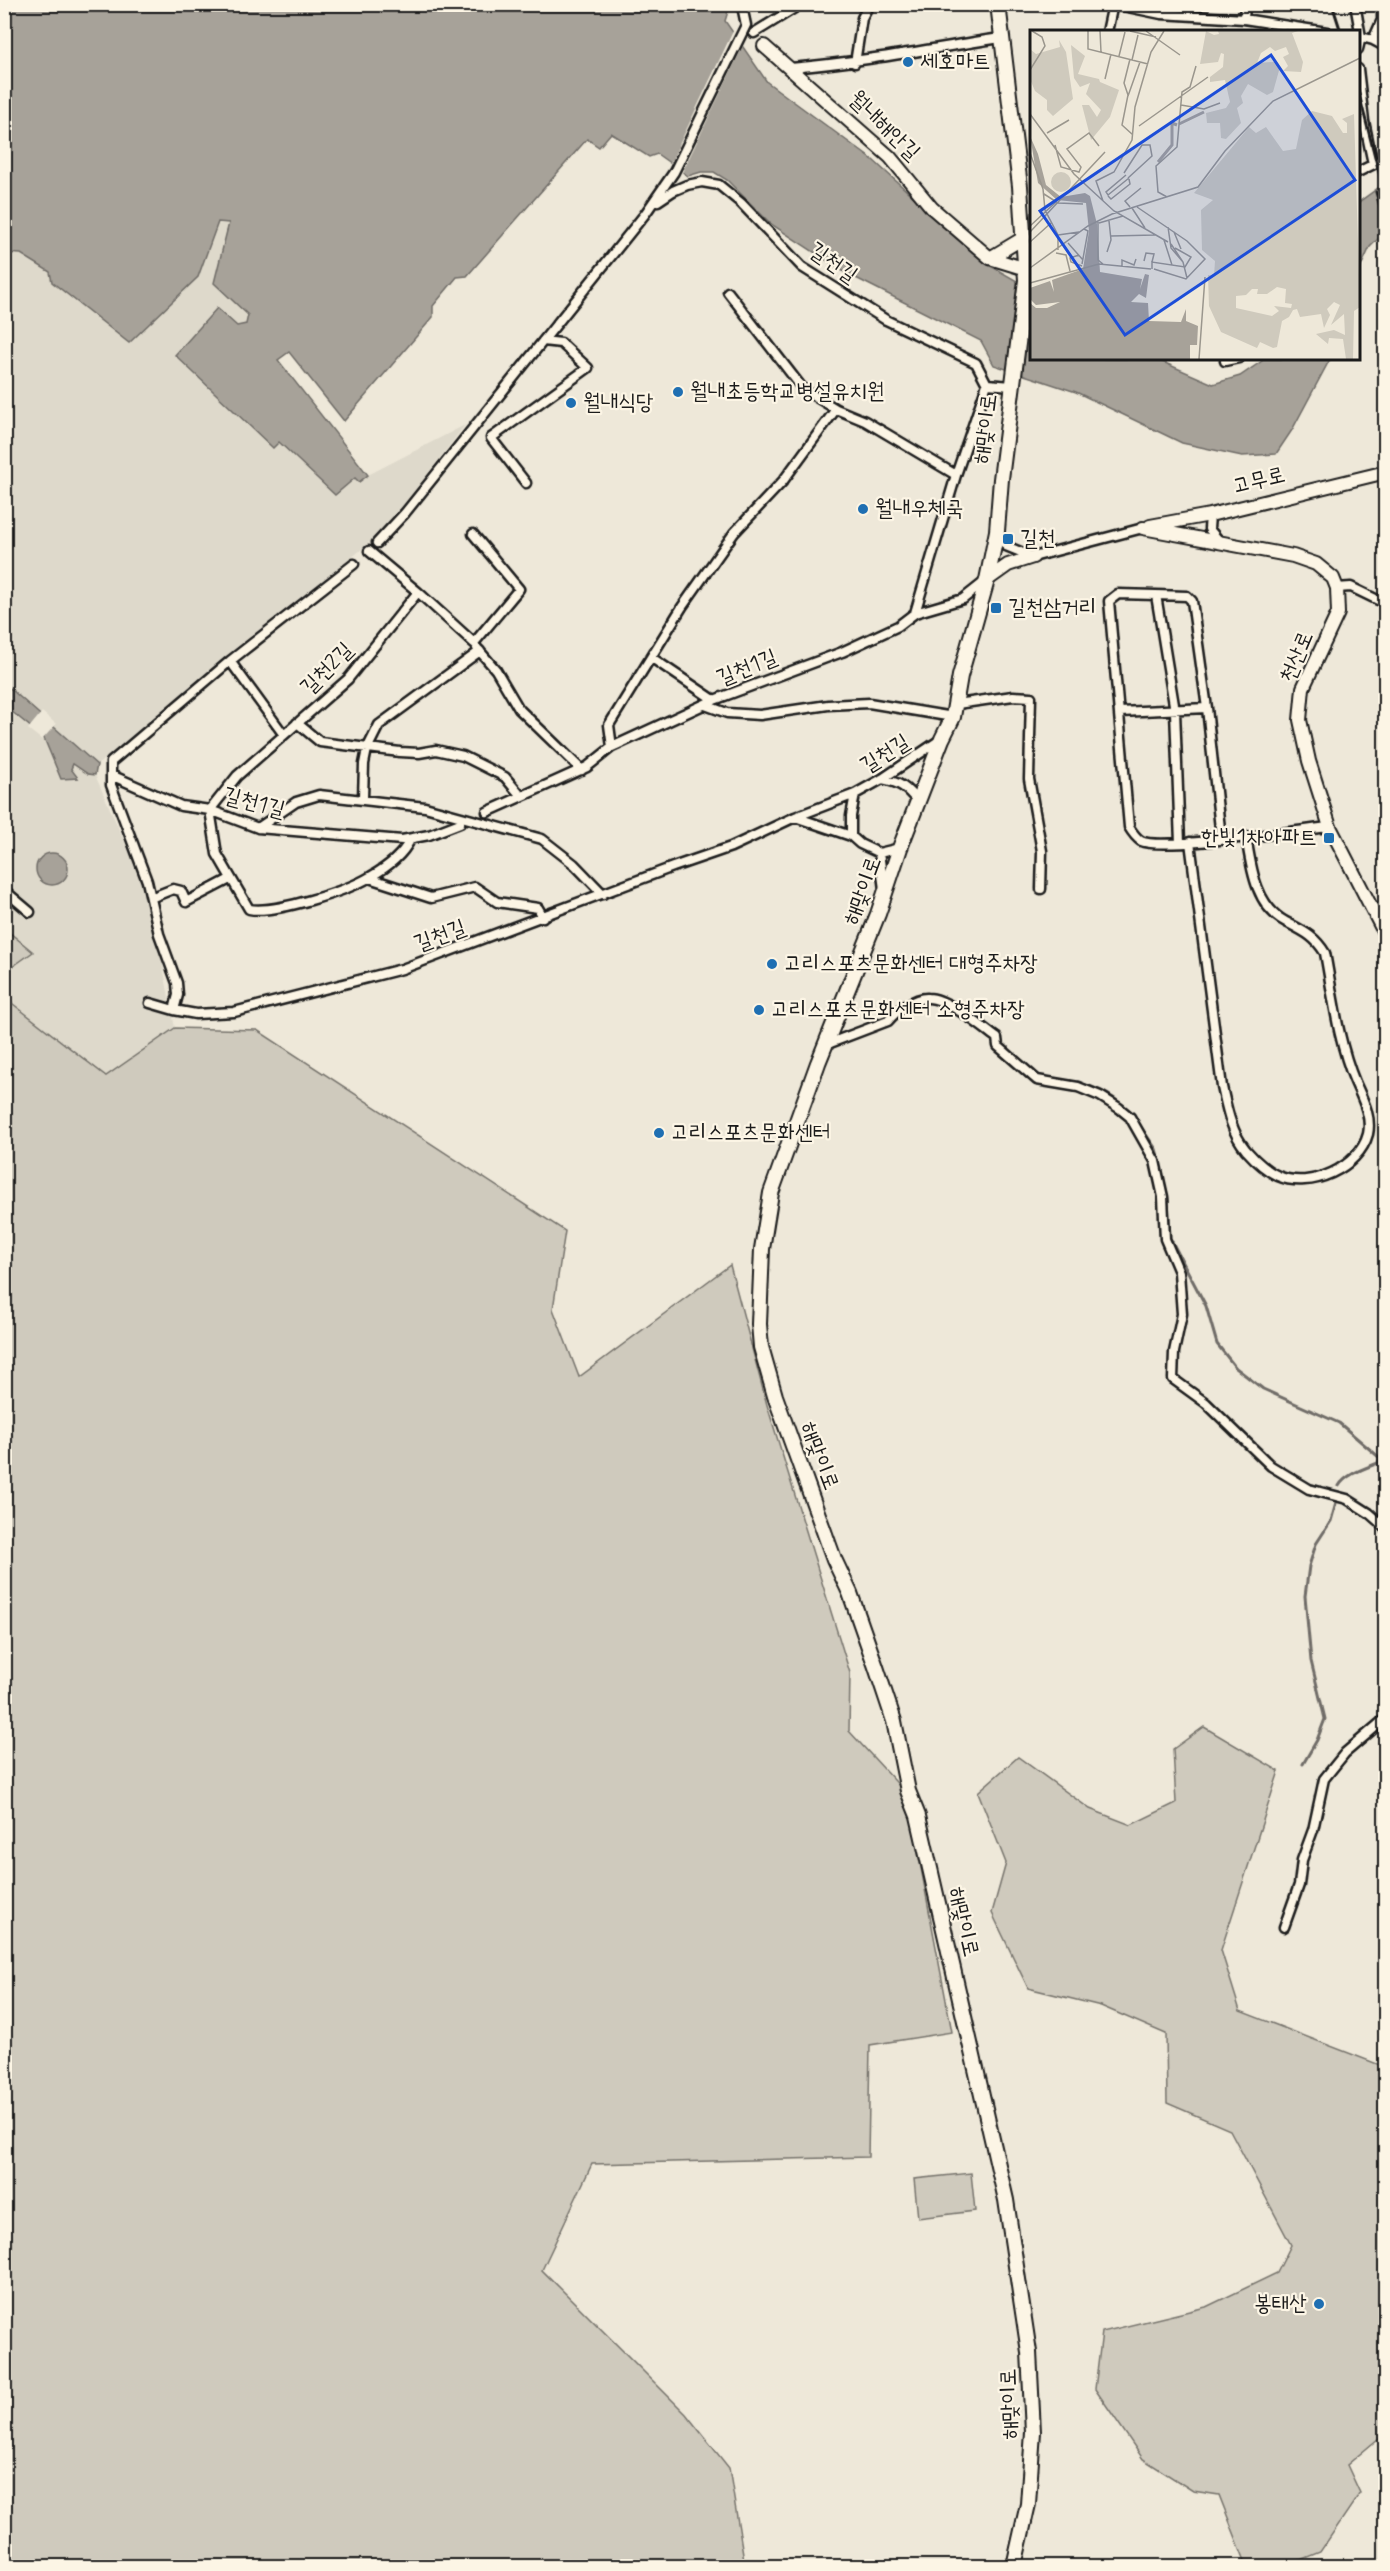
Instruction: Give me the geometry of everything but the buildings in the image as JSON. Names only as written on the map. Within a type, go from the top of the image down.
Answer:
[{"type":"main road","points":[[998,4],[1000,38],[1026,183],[1026,275]]},
{"type":"main road","name":"해맞이로","points":[[1014,2566],[1028,2504],[1033,2432],[1029,2352],[1006,2200],[918,1816],[908,1791],[894,1721],[850,1593],[834,1559],[815,1502],[784,1425],[761,1347],[759,1324],[762,1249],[771,1193],[825,1045],[885,895],[900,848],[955,711],[960,676],[987,580],[997,531],[1026,275]]},
{"type":"street","points":[[377,543],[405,513],[645,214],[674,172],[740,33],[746,25],[743,11],[745,4]]},
{"type":"street","points":[[753,33],[801,4]]},
{"type":"street","points":[[855,63],[862,18],[869,4]]},
{"type":"street","points":[[1107,30],[1113,4],[1144,8],[1161,14],[1244,19],[1314,30]]},
{"type":"street","points":[[1244,19],[1245,4]]},
{"type":"street","points":[[1355,4],[1359,30]]},
{"type":"street","points":[[1373,40],[1382,20],[1382,4]]},
{"type":"street","points":[[1360,37],[1373,40],[1386,47]]},
{"type":"street","name":"월내해안길","points":[[791,68],[855,63],[892,54],[1000,38]]},
{"type":"street","points":[[764,46],[791,68]]},
{"type":"street","name":"월내해안길","points":[[791,68],[890,157],[932,208],[990,258]]},
{"type":"street","points":[[1360,79],[1364,121],[1373,164]]},
{"type":"street","points":[[1360,171],[1386,158]]},
{"type":"street","name":"길천길","points":[[645,214],[673,191],[702,182],[719,185],[741,202],[802,267],[886,320],[976,363],[987,384]]},
{"type":"street","points":[[990,258],[1025,237]]},
{"type":"street","points":[[990,258],[1026,275]]},
{"type":"street","points":[[728,292],[803,389],[836,409],[865,421],[956,475]]},
{"type":"street","points":[[526,483],[491,438],[588,368],[561,343],[543,341]]},
{"type":"street","points":[[1225,361],[1230,360]]},
{"type":"street","points":[[915,613],[956,475],[987,384],[1013,381]]},
{"type":"street","points":[[612,747],[609,724],[682,607],[734,533],[783,481],[836,409]]},
{"type":"street","name":"고무로","points":[[1143,528],[1210,515],[1386,472]]},
{"type":"street","points":[[1210,515],[1209,529],[1220,542]]},
{"type":"street","points":[[987,580],[1008,565],[1143,528],[1293,556],[1316,564],[1333,578],[1337,588],[1351,587],[1385,602]]},
{"type":"street","points":[[997,531],[1006,546],[1033,557]]},
{"type":"street","points":[[363,798],[367,749],[380,725],[477,647],[519,589],[473,534]]},
{"type":"street","points":[[369,551],[418,592],[477,647],[496,670],[519,709],[582,770]]},
{"type":"street","points":[[174,1010],[178,995],[177,983],[159,934],[153,897],[111,785],[111,762],[230,661],[354,564]]},
{"type":"street","name":"길천1길","points":[[487,812],[582,770],[612,747],[714,700],[842,651],[898,626],[915,613],[963,599],[987,580]]},
{"type":"street","name":"천산로","points":[[1337,588],[1338,613],[1303,688],[1300,720],[1309,761],[1330,826],[1386,936]]},
{"type":"street","name":"길천2길","points":[[210,810],[237,776],[348,679],[418,592]]},
{"type":"street","points":[[1221,838],[1207,708],[1192,601],[1187,596],[1118,594],[1109,601],[1129,827],[1134,835],[1142,842],[1180,843],[1330,826]]},
{"type":"street","points":[[1156,596],[1175,711],[1180,843]]},
{"type":"street","points":[[652,658],[714,700]]},
{"type":"street","points":[[230,661],[284,735]]},
{"type":"street","points":[[705,705],[727,713],[760,715],[828,705],[869,703],[955,711],[1013,696],[1031,697],[1029,779],[1042,851],[1041,889]]},
{"type":"street","points":[[1120,712],[1207,708]]},
{"type":"street","points":[[297,723],[320,742],[419,753],[436,750],[463,756],[505,777],[521,796]]},
{"type":"street","name":"길천길","points":[[150,1003],[196,1014],[234,1012],[402,969],[731,847],[795,817],[855,794],[942,739]]},
{"type":"street","name":"길천1길","points":[[111,775],[182,806],[210,810],[258,828],[410,840],[460,824]]},
{"type":"street","points":[[882,779],[907,787],[918,802]]},
{"type":"street","points":[[851,836],[851,816],[855,794]]},
{"type":"street","points":[[258,828],[296,802],[319,795],[363,798],[425,807],[542,839],[574,864],[603,894]]},
{"type":"street","points":[[210,810],[217,854],[249,909],[260,911],[315,898],[369,878],[404,852],[410,840]]},
{"type":"street","points":[[795,817],[851,836],[860,844],[879,853],[900,848]]},
{"type":"street","points":[[1190,842],[1222,1087],[1228,1116],[1236,1136],[1247,1151],[1279,1176],[1302,1179],[1326,1175],[1354,1158],[1363,1146],[1368,1132],[1368,1115],[1351,1072],[1325,953],[1317,940],[1302,928],[1285,921],[1274,913],[1264,901],[1251,868],[1246,836]]},
{"type":"street","points":[[879,853],[885,895]]},
{"type":"street","points":[[369,878],[431,898],[475,887],[496,902],[538,908],[543,917]]},
{"type":"street","points":[[153,897],[172,889],[181,891],[186,902],[230,879]]},
{"type":"street","points":[[4,890],[30,912]]},
{"type":"street","points":[[825,1045],[888,1021],[894,1013],[918,1000],[929,998],[956,1009],[998,1038],[998,1046],[1037,1080],[1078,1087],[1119,1108],[1130,1117],[1155,1161],[1163,1197],[1165,1239],[1179,1272],[1182,1314],[1174,1352],[1173,1379],[1206,1403],[1271,1466],[1309,1488],[1347,1499],[1369,1513],[1386,1528]]},
{"type":"street","points":[[1284,1927],[1299,1885],[1302,1860],[1313,1830],[1324,1779],[1345,1753],[1386,1718]]},
{"type":"shaded area","points":[[4,5],[730,5],[725,21],[767,82],[873,160],[987,264],[1030,288],[1030,360],[1158,360],[1213,384],[1240,376],[1264,360],[1329,360],[1292,430],[1276,454],[1242,456],[1182,443],[1076,392],[994,365],[981,341],[846,273],[771,224],[727,180],[714,172],[701,172],[688,176],[657,154],[649,157],[611,133],[599,147],[587,139],[467,276],[457,277],[433,306],[433,317],[344,421],[289,352],[278,360],[368,475],[359,482],[355,478],[335,495],[279,442],[273,448],[175,355],[217,308],[237,326],[246,324],[248,315],[214,283],[229,223],[218,222],[198,277],[129,343],[52,282],[50,272],[21,254],[5,253]]},
{"type":"shaded area","points":[[1385,183],[1385,232],[1370,247],[1360,269],[1360,201]]},
{"type":"shaded area","points":[[218,221],[229,223],[214,283],[248,315],[246,324],[175,356],[273,448],[279,442],[335,495],[355,478],[359,482],[368,475],[465,425],[383,532],[97,765],[5,683],[4,253],[21,254],[51,272],[198,277]]},
{"type":"shaded area","points":[[4,683],[97,765],[95,775],[88,774],[73,764],[71,769],[78,778],[61,779],[44,738],[5,706]]},
{"type":"shaded area","points":[[4,706],[44,738],[61,779],[78,778],[71,769],[73,764],[88,774],[95,775],[150,899],[175,1028],[106,1076],[5,997],[5,972],[33,952],[5,928]]},
{"type":"shaded area","points":[[52,853],[64,857],[68,869],[64,881],[52,885],[40,881],[36,869],[40,857]]},
{"type":"shaded area","points":[[4,928],[33,952],[5,972],[4,972]]},
{"type":"shaded area","points":[[4,997],[106,1076],[175,1028],[257,1030],[565,1231],[553,1309],[579,1377],[730,1265],[767,1405],[850,1673],[849,1731],[907,1794],[952,2032],[870,2045],[868,2157],[592,2164],[542,2270],[686,2414],[729,2468],[745,2566],[5,2566]]},
{"type":"shaded area","points":[[1204,1727],[1279,1771],[1221,1950],[1240,2011],[1385,2067],[1385,2433],[1347,2465],[1360,2493],[1320,2552],[1285,2566],[1247,2566],[1219,2495],[1193,2491],[1143,2459],[1095,2389],[1102,2332],[1206,2307],[1277,2273],[1291,2245],[1230,2130],[1167,2103],[1166,2034],[1101,2006],[1028,1988],[992,1913],[1006,1863],[978,1792],[1018,1757],[1090,1809],[1131,1825],[1176,1803],[1173,1749]]},
{"type":"shaded area","points":[[971,2173],[975,2211],[918,2218],[914,2179]]},
{"type":"pier","points":[[734,29],[744,44],[681,175],[669,166]]},
{"type":"pier","points":[[42,712],[56,724],[42,740],[28,729]]},
{"type":"waterway","points":[[1062,1080],[1098,1089],[1127,1110]]},
{"type":"waterway","points":[[1134,1117],[1156,1149],[1159,1160]]},
{"type":"waterway","points":[[1161,1169],[1168,1199],[1170,1238],[1206,1306],[1217,1344],[1236,1368],[1263,1389],[1339,1423],[1380,1458],[1378,1463],[1351,1475],[1339,1486]]},
{"type":"waterway","points":[[1303,1764],[1317,1740],[1325,1719],[1311,1661],[1305,1596],[1309,1566],[1316,1544],[1331,1521],[1336,1503]]},
{"type":"railway","points":[[1332,4],[1340,30]]},
{"type":"railway","points":[[1360,98],[1386,200]]},
{"type":"railway","points":[[1376,192],[1386,229]]},
{"type":"place","name":"세호마트","points":[[908,62]]},
{"type":"place","name":"월내초등학교병설유치원","points":[[678,392]]},
{"type":"place","name":"월내식당","points":[[571,403]]},
{"type":"place","name":"월내우체국","points":[[863,509]]},
{"type":"place","name":"길천","points":[[1008,539]]},
{"type":"place","name":"길천삼거리","points":[[996,608]]},
{"type":"place","name":"한빛1차아파트","points":[[1329,838]]},
{"type":"place","name":"고리스포츠문화센터 대형주차장","points":[[772,964]]},
{"type":"place","name":"고리스포츠문화센터 소형주차장","points":[[759,1010]]},
{"type":"place","name":"고리스포츠문화센터","points":[[659,1133]]},
{"type":"place","name":"봉태산","points":[[1319,2304]]}]
